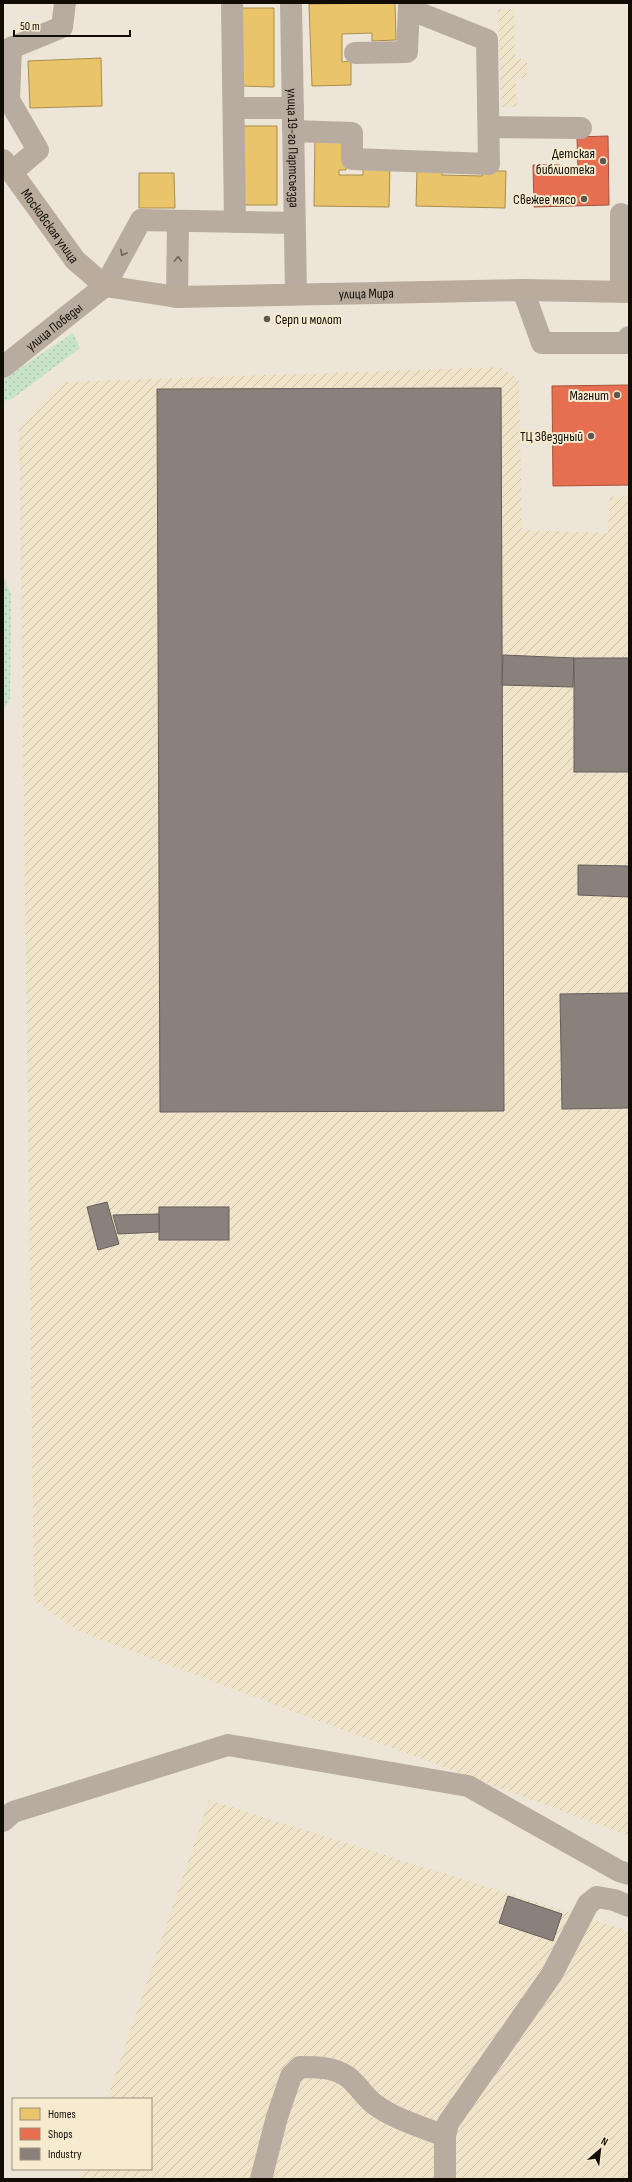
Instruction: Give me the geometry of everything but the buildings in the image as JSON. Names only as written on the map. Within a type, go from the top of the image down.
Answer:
[{"type":"main road","name":"Московская улица","points":[[7,166],[75,260],[104,286]]},
{"type":"main road","name":"улица Мира","points":[[104,286],[177,297],[296,293],[523,290],[625,291]]},
{"type":"street","points":[[7,166],[38,150],[9,100],[11,48],[62,27],[65,3]]},
{"type":"street","points":[[232,3],[235,222]]},
{"type":"street","name":"улица 19-го Партсъезда","points":[[292,3],[296,293]]},
{"type":"street","points":[[293,131],[352,133],[352,159],[489,164],[487,40],[409,6],[407,52],[355,53]]},
{"type":"street","points":[[234,108],[293,108]]},
{"type":"street","points":[[489,127],[581,128]]},
{"type":"street","points":[[621,214],[625,291]]},
{"type":"street","points":[[104,286],[141,220],[294,223]]},
{"type":"street","points":[[177,297],[178,221]]},
{"type":"street","name":"улица Победы","points":[[3,367],[104,286]]},
{"type":"street","points":[[523,290],[542,343],[628,343],[629,337]]},
{"type":"street","points":[[6,1813],[228,1745],[468,1786],[618,1871],[629,1874]]},
{"type":"street","points":[[445,2179],[445,2136],[448,2123],[552,1974],[588,1904],[597,1897],[614,1900],[629,1906]]},
{"type":"street","points":[[261,2179],[277,2117],[291,2076],[300,2067],[317,2067],[334,2070],[348,2078],[374,2104],[402,2118],[445,2136]]},
{"type":"shaded area","points":[[498,9],[514,9],[515,59],[527,59],[527,78],[516,78],[517,107],[501,107]]},
{"type":"shaded area","points":[[501,367],[519,380],[522,530],[608,533],[610,497],[629,496],[629,1836],[80,1632],[34,1600],[19,428],[62,382]]},
{"type":"shaded area","points":[[209,1800],[629,1931],[629,2179],[79,2179],[83,2170],[152,2170],[152,2098],[107,2098]]},
{"type":"green space","points":[[73,333],[80,348],[12,399],[3,401],[3,379]]},
{"type":"green space","points":[[3,575],[11,595],[10,699],[3,710]]},
{"type":"place","name":"Детская библиотека","points":[[603,161]]},
{"type":"place","name":"Свежее мясо","points":[[584,199]]},
{"type":"place","name":"Серп и молот","points":[[267,319]]},
{"type":"place","name":"Магнит","points":[[617,395]]},
{"type":"place","name":"ТЦ Звездный","points":[[591,436]]}]
